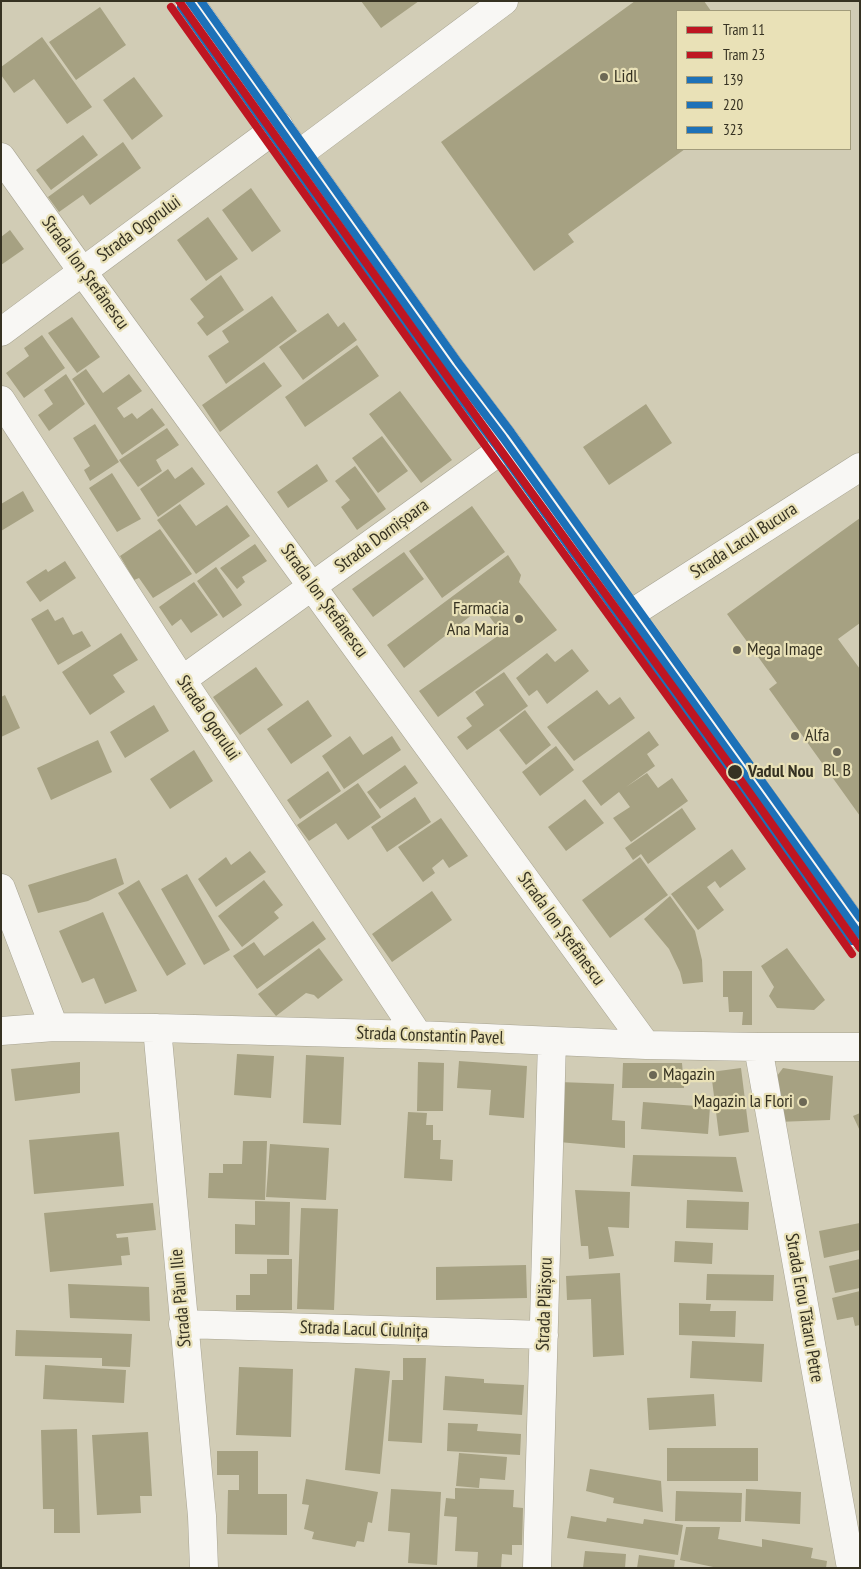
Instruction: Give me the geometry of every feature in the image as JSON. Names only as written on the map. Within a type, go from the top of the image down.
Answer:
[{"type":"street","points":[[189,1],[450,368],[508,445],[860,935]]},
{"type":"street","points":[[299,154],[504,1]]},
{"type":"street","name":"Strada Ogorului","points":[[1,332],[279,126]]},
{"type":"street","name":"Strada Ion Ștefănescu","points":[[1,156],[82,271],[646,1045]]},
{"type":"street","name":"Strada Ogorului","points":[[6,417],[418,1035]]},
{"type":"street","name":"Strada Dornișoara","points":[[182,680],[508,445]]},
{"type":"street","name":"Strada Lacul Bucura","points":[[629,615],[860,467]]},
{"type":"street","points":[[1,888],[54,1027]]},
{"type":"street","name":"Strada Constantin Pavel","points":[[1,1031],[54,1027],[157,1028],[418,1035],[646,1045],[758,1048],[860,1047]]},
{"type":"street","name":"Strada Păun Ilie","points":[[157,1028],[202,1516],[204,1568]]},
{"type":"street","name":"Strada Plăișoru","points":[[537,1568],[552,1041]]},
{"type":"street","name":"Strada Erou Tătaru Petre","points":[[758,1048],[851,1568]]},
{"type":"street","name":"Strada Lacul Ciulnița","points":[[183,1324],[544,1335]]},
{"type":"building","points":[[361,1],[419,1],[381,28]]},
{"type":"building","name":"Lidl","points":[[635,1],[704,1],[710,10],[676,10],[676,150],[684,150],[568,234],[574,242],[534,271],[441,142]]},
{"type":"building","points":[[100,7],[126,45],[76,80],[49,42]]},
{"type":"building","points":[[42,37],[92,107],[67,124],[34,79],[14,93],[1,75],[1,67]]},
{"type":"building","points":[[134,77],[163,116],[132,140],[103,100]]},
{"type":"building","points":[[83,135],[98,155],[51,190],[36,170]]},
{"type":"building","points":[[123,142],[141,168],[90,205],[83,195],[59,212],[48,197]]},
{"type":"building","points":[[251,188],[281,231],[252,252],[222,210]]},
{"type":"building","points":[[208,217],[238,259],[206,281],[177,240]]},
{"type":"building","points":[[10,230],[24,249],[1,265],[1,237]]},
{"type":"building","points":[[221,275],[244,310],[207,336],[197,323],[204,317],[190,299]]},
{"type":"building","points":[[272,296],[297,331],[226,384],[208,356],[229,342],[222,331]]},
{"type":"building","points":[[328,313],[338,327],[344,322],[357,340],[303,380],[279,347]]},
{"type":"building","points":[[72,317],[100,357],[77,373],[48,333]]},
{"type":"building","points":[[42,335],[65,368],[24,398],[6,373],[29,356],[24,348]]},
{"type":"building","points":[[357,345],[379,376],[305,427],[285,397]]},
{"type":"building","points":[[264,362],[282,386],[220,432],[202,405]]},
{"type":"building","points":[[86,369],[103,393],[129,374],[142,391],[117,408],[124,418],[132,413],[137,419],[152,408],[165,425],[122,455],[72,379]]},
{"type":"building","points":[[66,374],[85,404],[49,431],[38,415],[53,404],[44,390]]},
{"type":"building","points":[[400,391],[452,460],[421,483],[369,414]]},
{"type":"building","points":[[646,404],[672,443],[609,485],[583,447]]},
{"type":"building","points":[[95,424],[119,462],[90,481],[84,470],[90,466],[73,438]]},
{"type":"building","points":[[167,428],[179,445],[156,460],[162,471],[138,487],[119,460]]},
{"type":"building","points":[[382,436],[408,471],[378,493],[352,458]]},
{"type":"building","points":[[317,464],[328,481],[288,508],[277,492]]},
{"type":"building","points":[[355,466],[386,509],[357,530],[341,507],[350,500],[335,481]]},
{"type":"building","points":[[192,467],[205,484],[158,517],[140,489],[168,469],[175,479]]},
{"type":"building","points":[[112,473],[141,519],[117,532],[89,488]]},
{"type":"building","points":[[23,491],[34,511],[1,531],[1,504]]},
{"type":"building","points":[[180,504],[196,526],[227,505],[250,536],[196,574],[157,520]]},
{"type":"building","points":[[472,506],[505,552],[442,598],[409,551]]},
{"type":"building","points":[[860,518],[860,623],[838,639],[860,669],[860,816],[769,689],[777,683],[727,614]]},
{"type":"building","points":[[160,529],[192,574],[153,598],[139,578],[134,580],[120,556]]},
{"type":"building","points":[[255,544],[267,561],[242,577],[245,582],[237,589],[220,568]]},
{"type":"building","points":[[404,552],[424,579],[373,617],[352,589]]},
{"type":"building","name":"Farmacia Ana Maria","points":[[508,555],[521,575],[519,582],[557,630],[438,717],[419,691],[502,633],[482,607],[404,668],[387,645]]},
{"type":"building","points":[[65,561],[76,578],[40,602],[26,582],[46,569],[48,572]]},
{"type":"building","points":[[216,567],[242,605],[223,618],[197,581]]},
{"type":"building","points":[[194,582],[218,615],[191,633],[181,619],[172,626],[159,607]]},
{"type":"building","points":[[48,609],[55,621],[63,617],[73,635],[82,631],[91,646],[58,665],[31,619]]},
{"type":"building","points":[[121,633],[138,660],[113,675],[125,692],[90,715],[62,672]]},
{"type":"building","points":[[572,649],[589,671],[547,704],[537,690],[529,696],[516,678],[547,653],[555,662]]},
{"type":"building","points":[[256,667],[283,705],[240,735],[213,697]]},
{"type":"building","points":[[504,672],[528,706],[467,750],[457,737],[472,726],[466,718],[484,705],[475,692]]},
{"type":"building","points":[[597,690],[609,705],[620,697],[635,718],[574,761],[547,727]]},
{"type":"building","points":[[5,695],[20,728],[1,737],[1,697]]},
{"type":"building","points":[[308,700],[332,736],[291,764],[267,729]]},
{"type":"building","points":[[154,705],[169,731],[125,758],[110,732]]},
{"type":"building","points":[[525,710],[551,745],[526,765],[499,730]]},
{"type":"building","points":[[649,731],[659,745],[647,754],[655,766],[626,787],[647,773],[658,788],[672,778],[688,801],[631,842],[613,818],[630,807],[619,792],[601,806],[582,781]]},
{"type":"building","points":[[350,736],[363,755],[392,736],[401,750],[344,789],[322,756]]},
{"type":"building","points":[[98,740],[112,772],[51,800],[37,768]]},
{"type":"building","points":[[556,746],[574,770],[540,796],[522,772]]},
{"type":"building","points":[[194,750],[213,781],[170,809],[150,779]]},
{"type":"building","points":[[405,765],[418,783],[380,809],[367,792]]},
{"type":"building","points":[[328,771],[341,791],[300,819],[287,800]]},
{"type":"building","points":[[358,783],[381,817],[348,840],[336,823],[309,841],[297,825]]},
{"type":"building","points":[[415,797],[431,822],[387,852],[371,827]]},
{"type":"building","points":[[585,799],[604,823],[566,851],[548,827]]},
{"type":"building","points":[[682,808],[696,829],[648,864],[641,854],[633,860],[625,848]]},
{"type":"building","points":[[441,818],[468,856],[449,868],[443,859],[432,868],[435,873],[423,882],[398,847]]},
{"type":"building","points":[[732,849],[746,869],[720,888],[715,881],[707,887],[724,910],[698,930],[671,894]]},
{"type":"building","points":[[250,851],[266,872],[216,907],[198,879],[226,857],[231,865]]},
{"type":"building","points":[[640,857],[668,895],[610,938],[582,900]]},
{"type":"building","points":[[116,858],[124,884],[88,901],[38,913],[28,885]]},
{"type":"building","points":[[187,874],[230,950],[204,965],[161,889]]},
{"type":"building","points":[[139,880],[186,964],[167,976],[118,893]]},
{"type":"building","points":[[264,880],[283,905],[274,912],[279,918],[242,947],[218,916]]},
{"type":"building","points":[[432,891],[452,920],[392,962],[372,934]]},
{"type":"building","points":[[670,896],[695,931],[702,960],[703,982],[683,984],[680,972],[669,949],[644,919]]},
{"type":"building","points":[[103,912],[137,991],[105,1004],[94,978],[82,983],[59,931]]},
{"type":"building","points":[[313,921],[326,939],[257,989],[233,956],[254,942],[264,956]]},
{"type":"building","points":[[319,948],[343,980],[318,999],[314,995],[306,993],[276,1016],[258,994]]},
{"type":"building","points":[[787,948],[825,1000],[814,1010],[777,1008],[769,996],[774,987],[761,966]]},
{"type":"building","points":[[723,971],[752,971],[752,1025],[742,1025],[743,1012],[729,1012],[728,997],[723,997]]},
{"type":"building","points":[[237,1054],[274,1056],[271,1098],[234,1095]]},
{"type":"building","points":[[306,1055],[344,1057],[341,1125],[303,1123]]},
{"type":"building","points":[[459,1061],[527,1066],[524,1118],[489,1115],[491,1090],[457,1088]]},
{"type":"building","points":[[80,1062],[80,1093],[15,1101],[11,1069]]},
{"type":"building","points":[[418,1062],[444,1063],[443,1111],[417,1111]]},
{"type":"building","name":"Magazin","points":[[623,1063],[682,1063],[684,1088],[622,1088]]},
{"type":"building","points":[[741,1068],[749,1132],[719,1136],[711,1072]]},
{"type":"building","name":"Magazin la Flori","points":[[783,1068],[833,1076],[830,1120],[777,1122],[771,1084]]},
{"type":"building","points":[[559,1082],[614,1084],[612,1120],[625,1121],[625,1148],[559,1142]]},
{"type":"building","points":[[643,1102],[710,1107],[708,1134],[641,1129]]},
{"type":"building","points":[[408,1112],[427,1113],[426,1125],[433,1125],[433,1140],[441,1140],[440,1159],[453,1160],[452,1181],[404,1178]]},
{"type":"building","points":[[860,1113],[860,1131],[853,1116]]},
{"type":"building","points":[[119,1132],[124,1186],[34,1194],[29,1140]]},
{"type":"building","points":[[243,1141],[267,1141],[265,1200],[208,1198],[209,1173],[223,1173],[223,1164],[242,1164]]},
{"type":"building","points":[[270,1144],[329,1148],[326,1200],[266,1197]]},
{"type":"building","points":[[633,1155],[736,1157],[743,1192],[631,1186]]},
{"type":"building","points":[[575,1190],[630,1192],[629,1228],[608,1227],[614,1256],[589,1259],[588,1246],[581,1246]]},
{"type":"building","points":[[687,1200],[749,1202],[748,1230],[686,1228]]},
{"type":"building","points":[[255,1201],[290,1202],[289,1255],[235,1254],[235,1224],[255,1225]]},
{"type":"building","points":[[153,1203],[156,1230],[116,1234],[117,1238],[128,1237],[130,1255],[121,1256],[122,1265],[50,1272],[44,1213]]},
{"type":"building","points":[[301,1208],[338,1209],[334,1310],[297,1309]]},
{"type":"building","points":[[860,1223],[860,1250],[824,1258],[819,1231]]},
{"type":"building","points":[[675,1241],[713,1243],[712,1264],[674,1262]]},
{"type":"building","points":[[267,1259],[292,1259],[292,1310],[236,1310],[236,1295],[250,1295],[250,1274],[267,1274]]},
{"type":"building","points":[[860,1259],[860,1288],[835,1293],[829,1266]]},
{"type":"building","points":[[526,1265],[527,1298],[436,1300],[436,1267]]},
{"type":"building","points":[[620,1273],[624,1355],[593,1357],[591,1299],[567,1300],[566,1276]]},
{"type":"building","points":[[707,1274],[774,1275],[773,1301],[706,1300]]},
{"type":"building","points":[[68,1284],[149,1287],[150,1321],[70,1318]]},
{"type":"building","points":[[860,1291],[860,1325],[855,1326],[853,1317],[837,1320],[832,1298]]},
{"type":"building","points":[[679,1303],[711,1304],[710,1311],[736,1311],[735,1337],[679,1335]]},
{"type":"building","points":[[16,1330],[132,1334],[130,1367],[102,1366],[102,1358],[15,1356]]},
{"type":"building","points":[[692,1341],[764,1344],[762,1382],[690,1378]]},
{"type":"building","points":[[403,1358],[426,1358],[422,1443],[388,1441],[392,1380],[403,1380]]},
{"type":"building","points":[[45,1365],[126,1370],[124,1403],[43,1399]]},
{"type":"building","points":[[239,1367],[293,1369],[291,1437],[236,1435]]},
{"type":"building","points":[[355,1368],[390,1371],[380,1474],[345,1470]]},
{"type":"building","points":[[445,1376],[484,1379],[484,1383],[524,1385],[522,1415],[443,1410]]},
{"type":"building","points":[[714,1394],[716,1426],[649,1430],[647,1398]]},
{"type":"building","points":[[448,1423],[478,1424],[477,1431],[521,1434],[520,1455],[447,1451]]},
{"type":"building","points":[[77,1429],[80,1533],[54,1533],[54,1509],[43,1509],[41,1430]]},
{"type":"building","points":[[148,1432],[152,1496],[140,1496],[141,1513],[97,1515],[92,1435]]},
{"type":"building","points":[[667,1448],[758,1448],[758,1481],[667,1481]]},
{"type":"building","points":[[217,1451],[258,1451],[258,1494],[287,1494],[287,1535],[227,1534],[228,1490],[239,1490],[239,1475],[217,1475]]},
{"type":"building","points":[[459,1453],[507,1457],[505,1480],[480,1478],[479,1488],[456,1486]]},
{"type":"building","points":[[590,1469],[661,1481],[663,1512],[613,1503],[614,1498],[586,1491]]},
{"type":"building","points":[[306,1479],[378,1492],[372,1523],[368,1522],[364,1542],[357,1541],[355,1547],[312,1539],[314,1532],[304,1529],[309,1505],[302,1504]]},
{"type":"building","points":[[455,1488],[514,1490],[513,1507],[523,1508],[522,1545],[512,1545],[512,1555],[502,1554],[501,1568],[477,1568],[478,1552],[455,1551],[457,1517],[444,1516],[446,1498],[455,1499]]},
{"type":"building","points":[[391,1489],[441,1492],[437,1565],[408,1563],[410,1533],[388,1531]]},
{"type":"building","points":[[746,1489],[801,1492],[800,1524],[745,1521]]},
{"type":"building","points":[[676,1491],[742,1493],[741,1522],[675,1521]]},
{"type":"building","points":[[571,1516],[606,1522],[607,1518],[643,1524],[644,1519],[683,1525],[678,1555],[567,1538]]},
{"type":"building","points":[[686,1527],[720,1527],[718,1539],[762,1547],[762,1539],[813,1548],[811,1558],[827,1561],[826,1568],[718,1568],[680,1560]]},
{"type":"building","points":[[585,1551],[626,1554],[625,1568],[583,1568]]},
{"type":"building","points":[[639,1555],[675,1560],[674,1568],[637,1568]]},
{"type":"tram line","name":"11","points":[[179,1],[860,948]]},
{"type":"tram line","name":"23","points":[[171,7],[852,954]]},
{"type":"transit line","name":"139","points":[[189,1],[450,368],[503,438],[860,935]]},
{"type":"transit line","name":"323","points":[[201,1],[458,362],[511,432],[860,918]]},
{"type":"transit line","name":"220","points":[[181,7],[442,374],[495,444],[852,941]]},
{"type":"place","name":"Lidl","points":[[604,77]]},
{"type":"place","name":"Farmacia Ana Maria","points":[[519,619]]},
{"type":"place","name":"Mega Image","points":[[737,650]]},
{"type":"place","name":"Alfa","points":[[795,736]]},
{"type":"place","name":"Bl. B","points":[[837,752]]},
{"type":"place","name":"Vadul Nou","points":[[735,772]]},
{"type":"place","name":"Magazin","points":[[653,1075]]},
{"type":"place","name":"Magazin la Flori","points":[[803,1102]]}]
